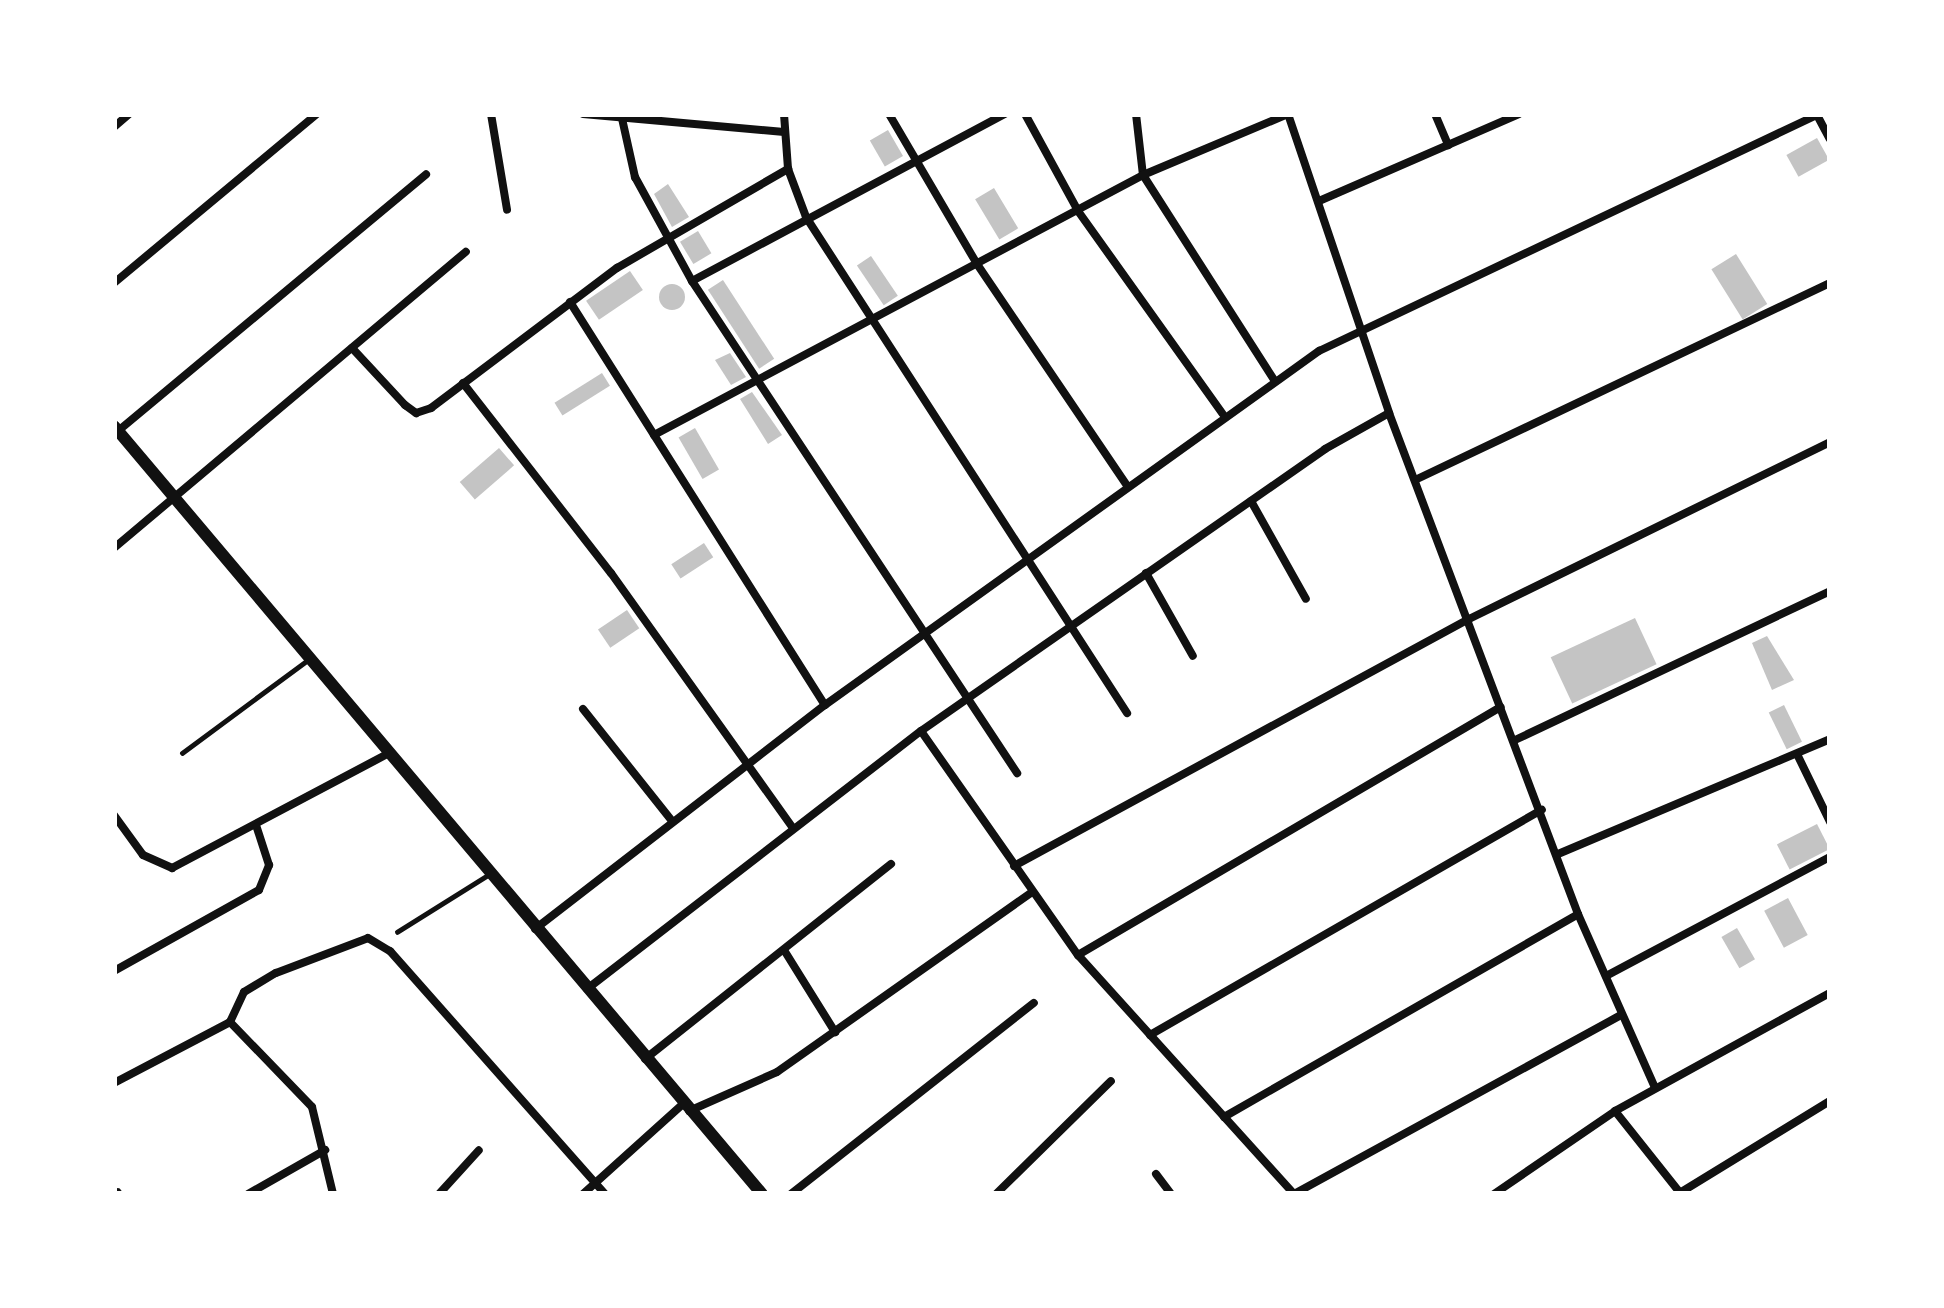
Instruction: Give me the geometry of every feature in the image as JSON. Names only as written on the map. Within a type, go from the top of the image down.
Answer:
[{"type":"main road","points":[[116,428],[534,930],[762,1194]]},
{"type":"street","points":[[114,127],[129,114]]},
{"type":"street","points":[[114,283],[316,114]]},
{"type":"street","points":[[491,114],[507,209]]},
{"type":"street","points":[[583,114],[784,132]]},
{"type":"street","points":[[784,114],[788,169],[806,217],[1075,622],[1127,712]]},
{"type":"street","points":[[889,114],[976,264],[1128,488]]},
{"type":"street","points":[[692,281],[1005,114]]},
{"type":"street","points":[[1025,114],[1078,211],[1223,414]]},
{"type":"street","points":[[1136,114],[1144,175],[1274,380]]},
{"type":"street","points":[[654,435],[1144,175],[1288,114],[1389,413],[1578,914],[1655,1088]]},
{"type":"street","points":[[1435,114],[1448,145]]},
{"type":"street","points":[[1319,201],[1519,114]]},
{"type":"street","points":[[534,930],[824,705],[1274,380],[1816,115],[1830,139]]},
{"type":"street","points":[[621,117],[635,177],[692,281],[1017,772]]},
{"type":"street","points":[[352,349],[416,412],[666,236],[788,169]]},
{"type":"street","points":[[116,428],[426,173]]},
{"type":"street","points":[[114,548],[466,252]]},
{"type":"street","points":[[1415,480],[1830,283]]},
{"type":"street","points":[[570,302],[824,705]]},
{"type":"street","points":[[463,383],[792,827]]},
{"type":"street","points":[[585,990],[921,731],[1250,501],[1389,413]]},
{"type":"street","points":[[1014,866],[1469,619],[1830,442]]},
{"type":"street","points":[[1250,501],[1306,599]]},
{"type":"street","points":[[1146,573],[1193,656]]},
{"type":"street","points":[[1515,740],[1830,591]]},
{"type":"street","points":[[1078,956],[1502,707]]},
{"type":"street","points":[[583,709],[674,822]]},
{"type":"street","points":[[921,731],[1078,956],[1294,1194],[1621,1016]]},
{"type":"street","points":[[1558,854],[1830,739]]},
{"type":"street","points":[[116,821],[153,864],[172,868],[387,754]]},
{"type":"street","points":[[1797,754],[1830,822]]},
{"type":"street","points":[[1150,1035],[1542,810]]},
{"type":"street","points":[[114,971],[259,890],[268,865],[257,827]]},
{"type":"street","points":[[1606,976],[1830,857]]},
{"type":"street","points":[[644,1060],[891,864]]},
{"type":"street","points":[[583,1194],[685,1108],[777,1072],[1031,893]]},
{"type":"street","points":[[1224,1117],[1578,914]]},
{"type":"street","points":[[333,1194],[325,1150],[306,1100],[243,1044],[230,1022],[234,1004],[260,982],[368,938],[391,951],[605,1194]]},
{"type":"street","points":[[784,950],[835,1032]]},
{"type":"street","points":[[1494,1194],[1615,1111],[1830,993]]},
{"type":"street","points":[[791,1194],[1034,1003]]},
{"type":"street","points":[[114,1083],[230,1022]]},
{"type":"street","points":[[996,1194],[1111,1081]]},
{"type":"street","points":[[1615,1111],[1680,1194],[1830,1101]]},
{"type":"street","points":[[248,1194],[325,1150]]},
{"type":"street","points":[[439,1194],[479,1150]]},
{"type":"street","points":[[1156,1174],[1171,1194]]},
{"type":"lane","points":[[182,753],[309,659]]},
{"type":"lane","points":[[397,932],[488,875]]},
{"type":"building","points":[[888,130],[903,156],[885,166],[870,140]]},
{"type":"building","points":[[1817,138],[1829,160],[1799,177],[1786,155]]},
{"type":"building","points":[[668,184],[689,217],[672,227],[654,194]]},
{"type":"building","points":[[994,188],[1018,228],[999,240],[975,199]]},
{"type":"building","points":[[698,231],[711,253],[693,264],[680,242]]},
{"type":"building","points":[[1736,254],[1767,304],[1743,319],[1711,269]]},
{"type":"building","points":[[871,256],[898,296],[884,305],[857,266]]},
{"type":"building","points":[[630,271],[643,290],[599,320],[586,301]]},
{"type":"building","points":[[723,280],[774,359],[759,369],[708,290]]},
{"type":"building","points":[[672,284],[685,297],[672,310],[659,297]]},
{"type":"building","points":[[730,353],[746,377],[731,385],[715,360]]},
{"type":"building","points":[[602,373],[610,386],[562,415],[555,403]]},
{"type":"building","points":[[752,392],[782,435],[768,444],[740,399]]},
{"type":"building","points":[[695,428],[719,470],[703,479],[679,437]]},
{"type":"building","points":[[499,448],[514,465],[475,499],[460,482]]},
{"type":"building","points":[[704,543],[713,557],[681,578],[671,564]]},
{"type":"building","points":[[627,610],[639,628],[610,648],[598,630]]},
{"type":"building","points":[[1635,618],[1657,664],[1572,704],[1551,657]]},
{"type":"building","points":[[1767,636],[1794,680],[1772,690],[1752,643]]},
{"type":"building","points":[[1784,705],[1802,742],[1787,749],[1769,712]]},
{"type":"building","points":[[1817,824],[1830,849],[1790,869],[1777,844]]},
{"type":"building","points":[[1788,898],[1808,935],[1784,948],[1764,911]]},
{"type":"building","points":[[1737,928],[1755,959],[1739,968],[1721,937]]}]
